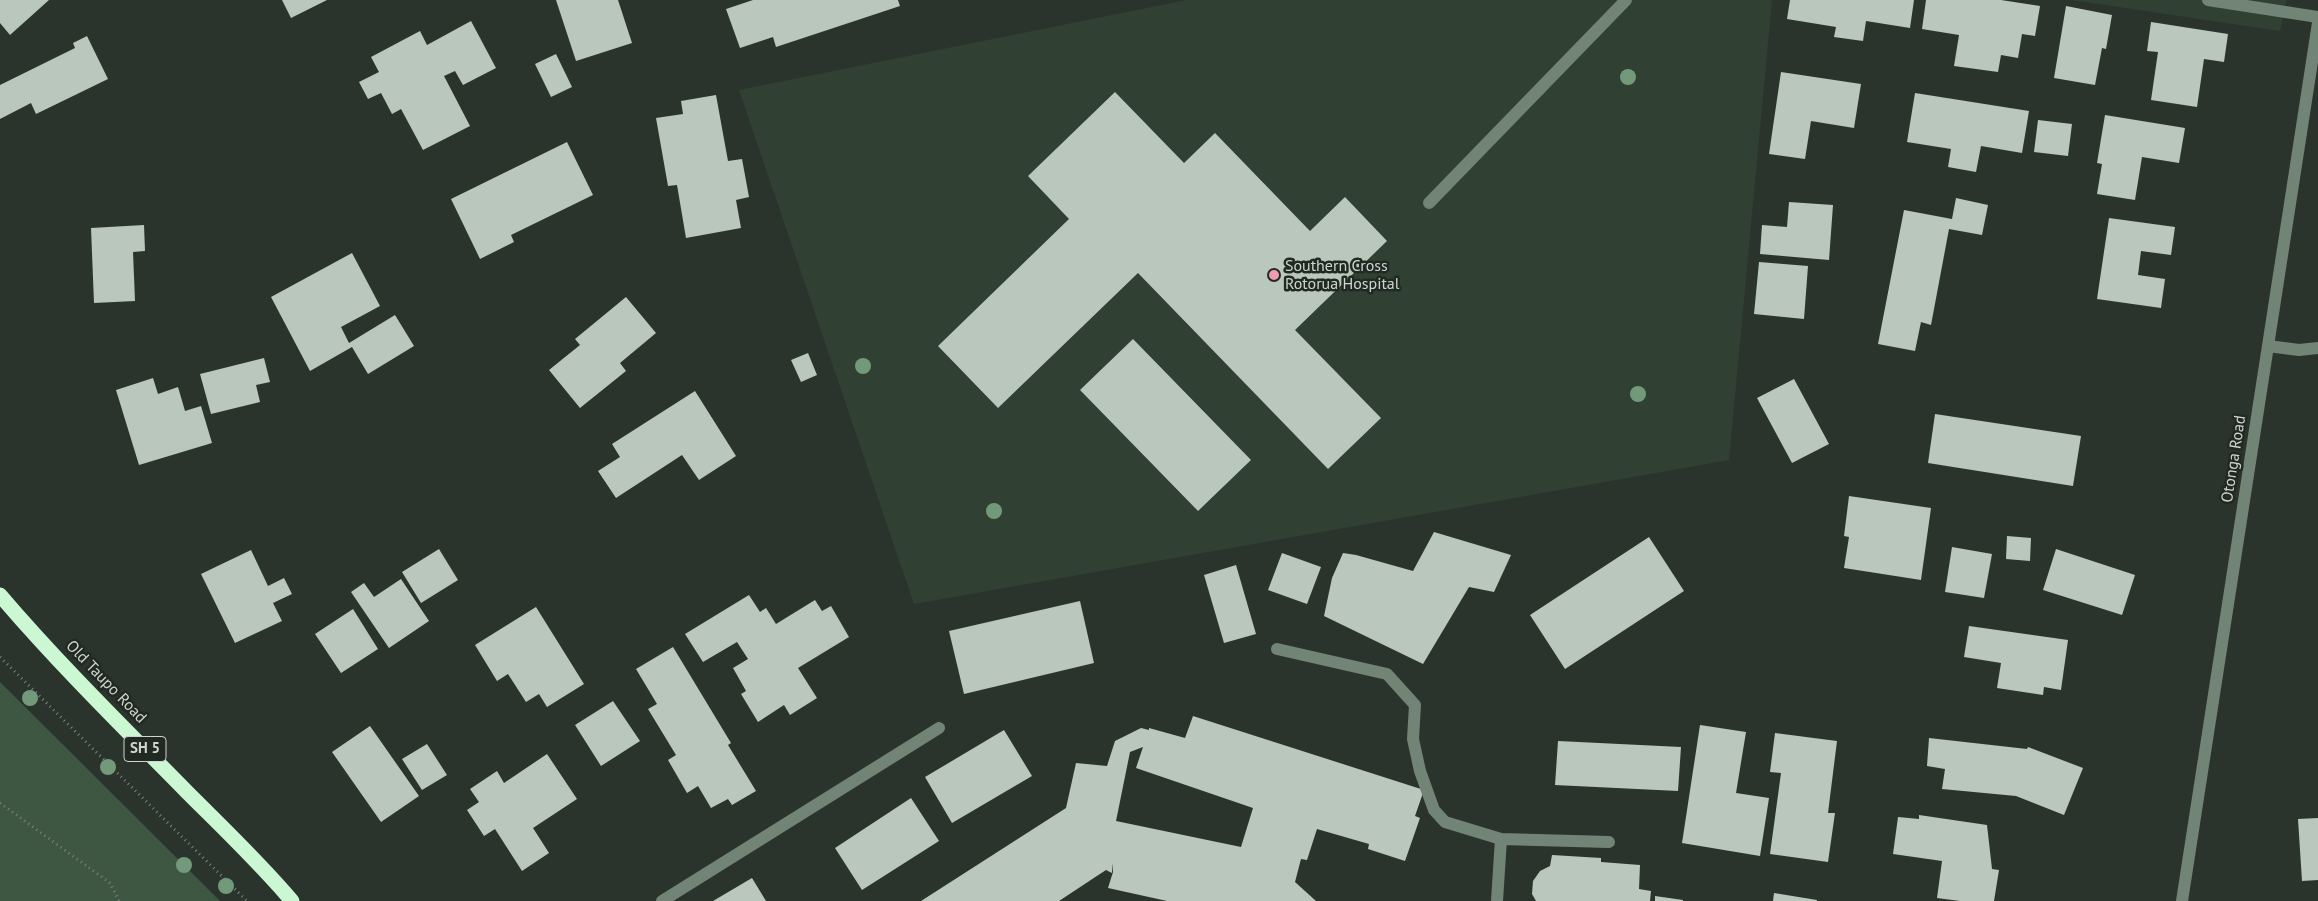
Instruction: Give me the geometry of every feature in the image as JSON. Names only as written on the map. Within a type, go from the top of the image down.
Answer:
[{"type":"highway","name":"Old Taupo Road","points":[[0,595],[62,663],[262,866],[292,901]]},
{"type":"street","points":[[1429,203],[1626,0]]},
{"type":"street","points":[[2208,0],[2318,18]]},
{"type":"street","name":"Otonga Road","points":[[2182,901],[2318,23]]},
{"type":"street","points":[[2268,346],[2300,350],[2318,348]]},
{"type":"street","points":[[1276,649],[1386,674],[1415,705],[1412,739],[1434,810],[1445,822],[1501,839],[1609,842]]},
{"type":"street","points":[[662,901],[939,728]]},
{"type":"street","points":[[1497,901],[1501,839]]},
{"type":"path","points":[[0,657],[247,901]]},
{"type":"path","points":[[0,803],[110,883],[119,901]]},
{"type":"shaded area","name":"Southern Cross Rotorua Hospital","points":[[1187,0],[1772,0],[1729,460],[914,604],[739,90]]},
{"type":"shaded area","points":[[2072,0],[2286,0],[2280,31]]},
{"type":"shaded area","points":[[0,682],[220,901],[0,901]]},
{"type":"building","points":[[0,0],[49,0],[10,35],[0,23]]},
{"type":"building","points":[[282,0],[327,0],[291,18]]},
{"type":"building","points":[[556,0],[618,0],[632,43],[576,61]]},
{"type":"building","points":[[753,0],[898,0],[900,6],[776,47],[773,37],[740,48],[726,9]]},
{"type":"building","points":[[1790,0],[1914,0],[1910,28],[1866,21],[1863,41],[1834,37],[1836,27],[1787,19]]},
{"type":"building","points":[[1926,0],[2001,0],[2040,6],[2035,36],[2022,34],[2018,58],[2001,55],[1998,72],[1954,66],[1959,35],[1922,29]]},
{"type":"building","points":[[2066,6],[2112,15],[2106,49],[2102,48],[2095,85],[2054,78]]},
{"type":"building","points":[[471,21],[496,68],[463,85],[455,71],[444,76],[470,126],[423,150],[401,109],[392,114],[381,93],[368,99],[359,82],[379,72],[371,57],[420,31],[427,45]]},
{"type":"building","points":[[2151,22],[2228,34],[2224,62],[2204,59],[2197,107],[2151,100],[2158,52],[2147,51]]},
{"type":"building","points":[[87,36],[108,79],[36,114],[31,103],[0,119],[0,85],[75,48],[73,43]]},
{"type":"building","points":[[556,54],[572,87],[551,97],[535,64]]},
{"type":"building","points":[[1781,72],[1861,84],[1854,128],[1811,121],[1805,159],[1769,154]]},
{"type":"building","points":[[1115,92],[1184,163],[1215,133],[1310,231],[1345,197],[1387,241],[1295,330],[1381,418],[1328,469],[1138,273],[998,408],[938,346],[1069,219],[1028,176]]},
{"type":"building","points":[[1915,93],[2029,111],[2022,153],[1981,146],[1976,172],[1948,167],[1951,149],[1907,142]]},
{"type":"building","points":[[716,95],[728,161],[742,159],[749,197],[736,200],[741,228],[686,238],[677,185],[668,186],[656,118],[683,114],[681,101]]},
{"type":"building","points":[[2105,115],[2185,128],[2179,163],[2142,157],[2135,200],[2097,194],[2102,164],[2097,163]]},
{"type":"building","points":[[2038,120],[2072,124],[2068,156],[2034,152]]},
{"type":"building","points":[[567,142],[593,195],[511,235],[514,242],[480,259],[451,199]]},
{"type":"building","points":[[1956,198],[1988,205],[1982,235],[1949,229],[1931,325],[1921,322],[1915,351],[1878,344],[1904,210],[1952,219]]},
{"type":"building","points":[[1789,202],[1833,205],[1829,260],[1760,254],[1762,225],[1787,227]]},
{"type":"building","points":[[2109,218],[2175,227],[2171,255],[2141,251],[2138,275],[2165,279],[2161,308],[2097,299]]},
{"type":"building","points":[[144,225],[145,251],[133,252],[135,301],[94,303],[91,228]]},
{"type":"building","points":[[352,253],[380,306],[341,327],[349,343],[395,315],[414,346],[368,374],[352,347],[310,371],[271,297]]},
{"type":"building","points":[[1759,262],[1808,266],[1804,319],[1754,314]]},
{"type":"building","points":[[626,297],[656,333],[620,363],[626,371],[580,408],[549,370],[580,345],[575,339]]},
{"type":"building","points":[[1133,339],[1251,460],[1198,511],[1080,390]]},
{"type":"building","points":[[808,353],[817,375],[801,382],[791,360]]},
{"type":"building","points":[[264,358],[270,382],[256,385],[260,402],[211,414],[200,374]]},
{"type":"building","points":[[153,378],[158,394],[178,387],[185,411],[201,406],[212,443],[139,465],[116,390]]},
{"type":"building","points":[[1794,379],[1829,444],[1792,463],[1757,398]]},
{"type":"building","points":[[695,391],[736,456],[699,480],[682,455],[616,498],[598,471],[620,457],[612,444]]},
{"type":"building","points":[[1935,414],[2081,436],[2073,486],[1928,463]]},
{"type":"building","points":[[1849,496],[1931,508],[1921,580],[1844,568],[1849,537],[1844,536]]},
{"type":"building","points":[[1434,532],[1511,555],[1494,592],[1469,587],[1423,664],[1324,616],[1332,578],[1343,553],[1413,571]]},
{"type":"building","points":[[2007,536],[2031,538],[2030,561],[2006,559]]},
{"type":"building","points":[[1649,537],[1684,591],[1565,669],[1530,615]]},
{"type":"building","points":[[1952,547],[1992,554],[1984,598],[1945,592]]},
{"type":"building","points":[[439,549],[458,580],[421,603],[402,572]]},
{"type":"building","points":[[2056,549],[2135,575],[2122,615],[2043,590]]},
{"type":"building","points":[[251,550],[268,586],[284,578],[292,594],[273,603],[282,621],[235,643],[201,574]]},
{"type":"building","points":[[1282,553],[1321,567],[1307,604],[1268,590]]},
{"type":"building","points":[[1236,565],[1256,634],[1224,643],[1204,575]]},
{"type":"building","points":[[401,579],[429,621],[389,648],[351,592],[364,583],[374,597]]},
{"type":"building","points":[[749,595],[760,612],[766,608],[776,624],[815,600],[822,611],[831,606],[849,637],[798,668],[817,698],[790,715],[784,705],[758,722],[741,694],[746,691],[733,668],[748,659],[737,642],[703,662],[685,634]]},
{"type":"building","points":[[1080,601],[1094,663],[964,694],[949,631]]},
{"type":"building","points":[[536,607],[584,684],[547,707],[539,694],[526,702],[508,674],[497,681],[475,645]]},
{"type":"building","points":[[353,609],[378,649],[341,673],[315,634]]},
{"type":"building","points":[[1969,626],[2068,640],[2061,690],[2044,687],[2043,695],[1997,688],[2001,663],[1964,657]]},
{"type":"building","points":[[673,647],[731,743],[728,745],[756,791],[732,805],[728,799],[711,808],[698,786],[687,793],[668,760],[676,755],[648,709],[657,704],[636,669]]},
{"type":"building","points":[[613,701],[640,741],[601,766],[575,725]]},
{"type":"building","points":[[1193,716],[1424,790],[1415,816],[1420,818],[1405,861],[1368,849],[1369,844],[1317,829],[1307,860],[1301,859],[1295,882],[1316,901],[1167,901],[1108,888],[1113,872],[1112,863],[1112,873],[1106,870],[1059,901],[921,901],[1066,808],[1076,763],[1107,766],[1115,741],[1141,728],[1149,730],[1149,728],[1185,738]],"holes":[[[1143,747],[1136,768],[1253,808],[1241,847],[1116,821],[1130,752]]]},
{"type":"building","points":[[1700,725],[1746,732],[1736,793],[1769,798],[1760,856],[1682,843]]},
{"type":"building","points":[[370,726],[419,796],[381,822],[332,752]]},
{"type":"building","points":[[1004,730],[1032,776],[952,823],[925,777]]},
{"type":"building","points":[[1775,733],[1837,741],[1828,813],[1835,813],[1828,862],[1770,854],[1781,773],[1770,772]]},
{"type":"building","points":[[1929,738],[2027,749],[2028,747],[2083,768],[2064,815],[2016,796],[1942,789],[1945,769],[1927,766]]},
{"type":"building","points":[[1558,741],[1681,747],[1678,791],[1555,785]]},
{"type":"building","points":[[427,744],[447,775],[422,790],[402,759]]},
{"type":"building","points":[[547,754],[577,799],[533,828],[549,853],[522,871],[495,829],[484,836],[467,810],[479,802],[470,789],[497,771],[504,783]]},
{"type":"building","points":[[911,798],[939,841],[862,890],[835,848]]},
{"type":"building","points":[[1919,815],[1987,825],[1992,869],[1999,870],[1994,901],[1960,901],[1937,898],[1942,861],[1893,854],[1898,817],[1919,819]]},
{"type":"building","points":[[2318,818],[2318,880],[2302,881],[2298,819]]},
{"type":"building","points":[[1552,855],[1601,858],[1601,862],[1640,865],[1639,889],[1651,891],[1650,901],[1536,901],[1532,894],[1533,881],[1540,871],[1550,866]]},
{"type":"building","points":[[752,878],[766,901],[713,901]]},
{"type":"building","points":[[1774,893],[1817,900],[1817,901],[1773,901]]},
{"type":"building","points":[[1655,896],[1683,900],[1683,901],[1655,901]]},
{"type":"place","name":"Southern Cross Rotorua Hospital","points":[[1274,275]]}]
